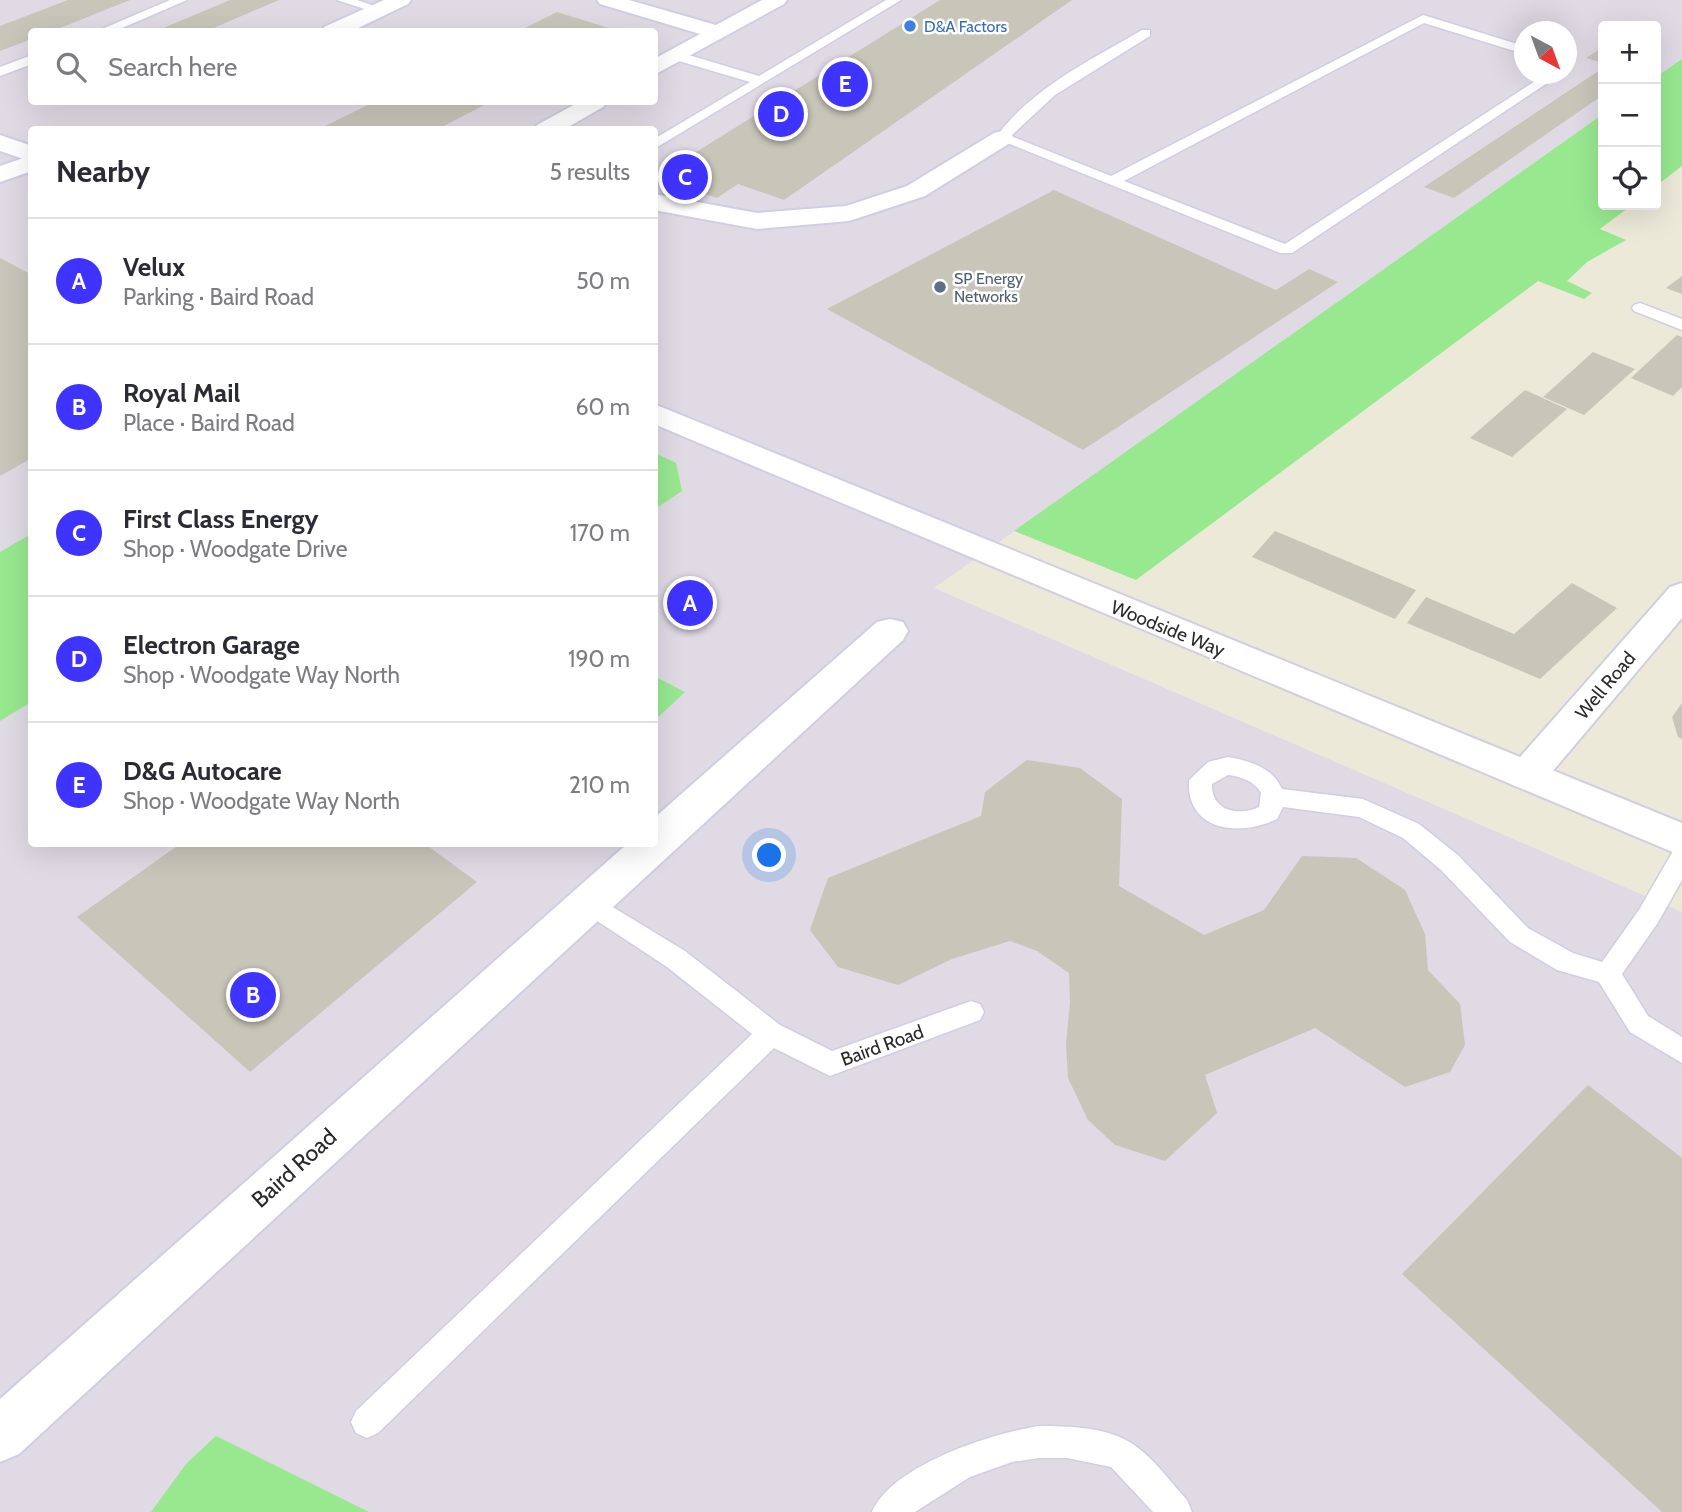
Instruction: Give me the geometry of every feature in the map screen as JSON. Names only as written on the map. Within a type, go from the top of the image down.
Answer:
[{"type":"street","points":[[341,28],[401,0]]},
{"type":"street","points":[[607,0],[719,33]]},
{"type":"street","points":[[658,66],[777,0]]},
{"type":"street","points":[[552,126],[590,105]]},
{"type":"street","points":[[658,203],[757,222],[849,213],[916,191],[1002,138]]},
{"type":"street","points":[[0,142],[28,153]]},
{"type":"street","points":[[0,175],[28,164]]},
{"type":"street","name":"Woodside Way","points":[[658,416],[1682,840]]},
{"type":"street","name":"Well Road","points":[[1527,775],[1682,596]]},
{"type":"street","name":"Baird Road","points":[[658,839],[890,631]]},
{"type":"street","name":"Baird Road","points":[[0,1435],[650,847]]},
{"type":"lane","points":[[112,28],[181,0]]},
{"type":"lane","points":[[343,0],[380,10]]},
{"type":"lane","points":[[658,143],[895,0]]},
{"type":"lane","points":[[1113,181],[1423,19],[1514,47]]},
{"type":"lane","points":[[1146,33],[1069,79],[1016,119],[1002,138],[1286,250],[1539,84]]},
{"type":"lane","points":[[677,56],[761,81]]},
{"type":"lane","points":[[0,72],[28,61]]},
{"type":"lane","points":[[1640,308],[1682,325]]},
{"type":"lane","points":[[1274,797],[1363,808],[1410,831],[1450,863],[1519,935],[1566,962],[1608,974],[1639,1024],[1682,1051]]},
{"type":"lane","points":[[1608,974],[1648,917],[1682,858]]},
{"type":"lane","name":"Baird Road","points":[[588,902],[676,959],[771,1033],[830,1064],[971,1012]]},
{"type":"lane","points":[[367,1422],[666,1138],[771,1033]]},
{"type":"lane","points":[[889,1512],[911,1492],[963,1463],[1018,1445],[1071,1441],[1122,1456],[1175,1512]]},
{"type":"shaded area","points":[[0,0],[1682,0],[1682,59],[1661,74],[1661,21],[1598,21],[1598,118],[934,588],[1682,912],[1682,1512],[0,1512]]},
{"type":"green space","points":[[1682,59],[1682,166],[1661,182],[1661,84],[1661,74]]},
{"type":"green space","points":[[1598,118],[1598,210],[1625,210],[1600,229],[1626,240],[1587,262],[1567,281],[1592,293],[1584,299],[1538,281],[1136,580],[1014,531]]},
{"type":"green space","points":[[658,454],[676,463],[682,491],[658,507]]},
{"type":"green space","points":[[28,536],[28,704],[0,721],[0,552]]},
{"type":"green space","points":[[658,678],[685,692],[658,717]]},
{"type":"green space","points":[[216,1436],[369,1512],[151,1512],[186,1464]]},
{"type":"building","points":[[68,0],[130,0],[60,28],[28,28],[28,40],[0,51],[0,26]]},
{"type":"building","points":[[230,0],[279,0],[213,28],[164,28]]},
{"type":"building","points":[[940,0],[1072,0],[784,200],[738,184],[717,198],[658,176]]},
{"type":"building","points":[[557,12],[608,28],[525,28]]},
{"type":"building","points":[[1598,50],[1598,62],[1586,58]]},
{"type":"building","points":[[1598,71],[1598,98],[1454,198],[1424,187]]},
{"type":"building","points":[[368,105],[484,105],[444,126],[325,126]]},
{"type":"building","points":[[1054,190],[1276,290],[1309,269],[1338,282],[1083,450],[827,309]]},
{"type":"building","points":[[0,258],[28,273],[28,460],[0,476]]},
{"type":"building","points":[[1682,276],[1682,294],[1666,288]]},
{"type":"building","points":[[1677,335],[1682,337],[1682,387],[1673,396],[1631,378]]},
{"type":"building","points":[[1593,352],[1635,369],[1584,415],[1543,397]]},
{"type":"building","points":[[1525,390],[1567,409],[1512,457],[1470,438]]},
{"type":"building","points":[[1275,531],[1416,590],[1395,619],[1252,557]]},
{"type":"building","points":[[1572,583],[1617,608],[1540,679],[1407,623],[1426,597],[1514,634]]},
{"type":"building","points":[[1682,703],[1682,739],[1678,737],[1672,717]]},
{"type":"building","points":[[1027,760],[1080,768],[1122,799],[1119,886],[1204,935],[1264,910],[1302,856],[1356,858],[1405,890],[1425,934],[1428,970],[1460,1004],[1465,1045],[1450,1072],[1405,1087],[1315,1028],[1205,1075],[1217,1113],[1165,1161],[1115,1145],[1088,1120],[1068,1078],[1066,1044],[1070,1003],[1069,973],[1037,951],[1010,941],[952,959],[898,985],[838,967],[810,930],[828,878],[981,816],[985,792]]},
{"type":"building","points":[[176,847],[429,847],[477,882],[250,1072],[77,917]]},
{"type":"building","points":[[1588,1085],[1682,1158],[1682,1512],[1662,1512],[1402,1274]]},
{"type":"place","name":"D&A Factors","points":[[910,26]]},
{"type":"place","name":"D&G Autocare","points":[[845,84]]},
{"type":"place","name":"Electron Garage","points":[[781,114]]},
{"type":"place","name":"First Class Energy","points":[[685,177]]},
{"type":"place","name":"SP Energy Networks","points":[[940,287]]},
{"type":"place","name":"Velux","points":[[690,603]]},
{"type":"place","name":"Royal Mail","points":[[253,995]]}]
